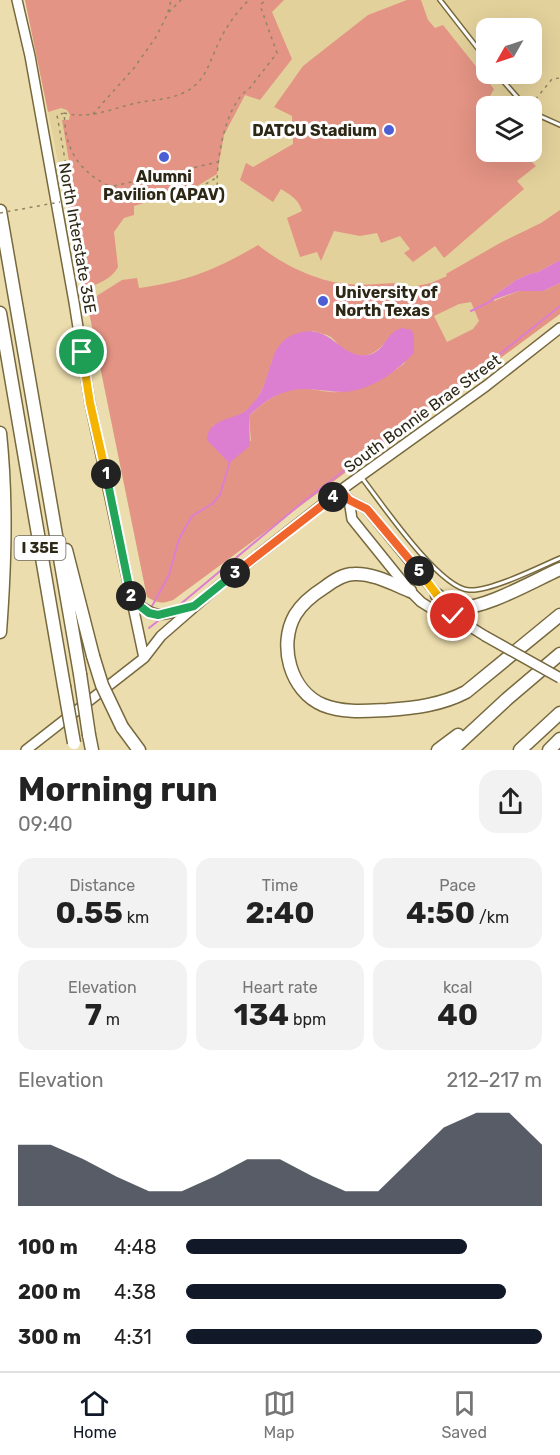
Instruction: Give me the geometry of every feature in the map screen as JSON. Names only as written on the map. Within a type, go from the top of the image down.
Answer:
[{"type":"highway","name":"I 35E","points":[[0,212],[92,750]]},
{"type":"highway","name":"I 35E","points":[[0,313],[74,747]]},
{"type":"highway","points":[[0,433],[4,474],[6,547],[0,632]]},
{"type":"highway","points":[[40,441],[102,685],[122,727],[139,750]]},
{"type":"highway","points":[[22,443],[24,475]]},
{"type":"highway","points":[[437,595],[447,603],[470,608],[560,569]]},
{"type":"highway","points":[[410,591],[378,578],[353,573],[333,581],[303,605],[290,626],[288,650],[292,673],[303,690],[320,704],[350,711],[406,709],[450,701],[466,692],[560,615]]},
{"type":"highway","points":[[452,750],[560,654]]},
{"type":"highway","points":[[438,750],[507,699]]},
{"type":"highway","points":[[520,750],[560,713]]},
{"type":"highway","points":[[549,750],[560,739]]},
{"type":"main road","name":"North Interstate 35E","points":[[17,0],[30,56],[75,302],[90,403],[144,658]]},
{"type":"main road","name":"South Bonnie Brae Street","points":[[26,750],[144,658],[161,636],[194,606],[341,490],[486,386],[560,328]]},
{"type":"main road","points":[[341,490],[349,500],[367,509],[453,616]]},
{"type":"main road","points":[[349,500],[352,519],[421,602],[437,612],[453,616],[560,678]]},
{"type":"main road","points":[[132,600],[149,613],[158,615],[194,606]]},
{"type":"lane","points":[[440,0],[476,46]]},
{"type":"lane","points":[[506,84],[518,96]]},
{"type":"lane","points":[[542,117],[560,125]]},
{"type":"lane","points":[[361,476],[409,540],[449,584],[468,590],[497,585],[560,558]]},
{"type":"path","points":[[92,115],[134,68],[156,37],[168,13],[171,0]]},
{"type":"path","points":[[168,13],[181,0]]},
{"type":"path","points":[[0,212],[72,199],[57,115],[64,113],[92,115],[138,102],[166,99],[193,87],[208,69],[225,33],[249,0]]},
{"type":"path","points":[[218,193],[216,178],[223,132],[242,93],[249,89],[277,53],[261,8],[261,4],[266,0]]},
{"type":"path","points":[[536,96],[552,79],[560,78]]},
{"type":"path","points":[[64,113],[68,142],[73,154],[92,176],[114,187],[139,195],[161,197],[181,195],[216,178]]},
{"type":"path","points":[[114,187],[218,162]]},
{"type":"shaded area","name":"University of North Texas","points":[[25,0],[560,0],[560,314],[173,600],[164,603],[155,602],[147,597]]},
{"type":"shaded area","points":[[25,0],[284,0],[272,12],[292,59],[260,100],[245,95],[224,135],[217,174],[194,188],[134,206],[134,215],[124,218],[114,232],[118,267],[108,278],[84,289],[67,203],[76,202],[62,120],[69,120],[70,115],[67,110],[61,108],[48,112]]},
{"type":"shaded area","name":"DATCU Stadium","points":[[407,0],[421,0],[428,20],[435,28],[443,25],[476,66],[476,84],[490,84],[494,89],[490,96],[476,96],[476,162],[532,162],[536,166],[517,181],[524,189],[444,258],[435,246],[413,262],[404,253],[410,249],[400,236],[381,243],[377,233],[360,236],[334,231],[321,261],[317,252],[300,257],[287,218],[302,211],[297,201],[281,189],[273,202],[240,180],[246,163],[253,167],[293,144],[292,116],[274,107],[303,66],[368,15]]},
{"type":"shaded area","points":[[560,210],[560,260],[538,272],[516,280],[492,297],[494,301],[519,291],[543,291],[560,283],[560,314],[173,600],[160,602],[147,597],[87,302],[122,280],[137,278],[139,288],[171,282],[215,268],[258,245],[289,265],[325,280],[354,285],[400,283],[402,289],[431,283],[447,276],[446,274],[500,243],[541,223]],"holes":[[[471,302],[479,321],[473,329],[447,342],[434,316],[459,304]],[[313,331],[329,336],[349,352],[362,355],[368,355],[379,349],[389,337],[405,363],[381,379],[357,388],[335,392],[301,389],[276,395],[249,416],[251,441],[212,426],[247,410],[260,393],[272,360]]]},
{"type":"shaded area","points":[[560,260],[560,283],[543,291],[519,291],[490,301],[492,297],[516,280],[538,272]]},
{"type":"shaded area","points":[[402,328],[411,330],[414,335],[414,353],[394,372],[378,382],[352,391],[298,389],[273,397],[249,416],[250,446],[229,463],[207,440],[208,433],[215,424],[244,412],[254,402],[266,381],[275,353],[286,339],[307,331],[318,332],[349,352],[367,355],[378,350],[396,330]]},
{"type":"waterway","points":[[471,311],[493,300]]},
{"type":"waterway","points":[[177,607],[303,502],[481,369],[560,306]]},
{"type":"waterway","points":[[151,608],[169,575],[179,539],[192,516],[212,504],[220,495],[230,461]]},
{"type":"waterway","points":[[149,628],[163,617]]},
{"type":"place","name":"DATCU Stadium","points":[[389,130]]},
{"type":"place","name":"Alumni Pavilion (APAV)","points":[[164,157]]},
{"type":"place","name":"University of North Texas","points":[[323,301]]},
{"type":"route","points":[[82,352],[90,403],[132,600],[149,613],[158,615],[194,606],[341,490],[349,500],[367,509],[453,616]]}]
